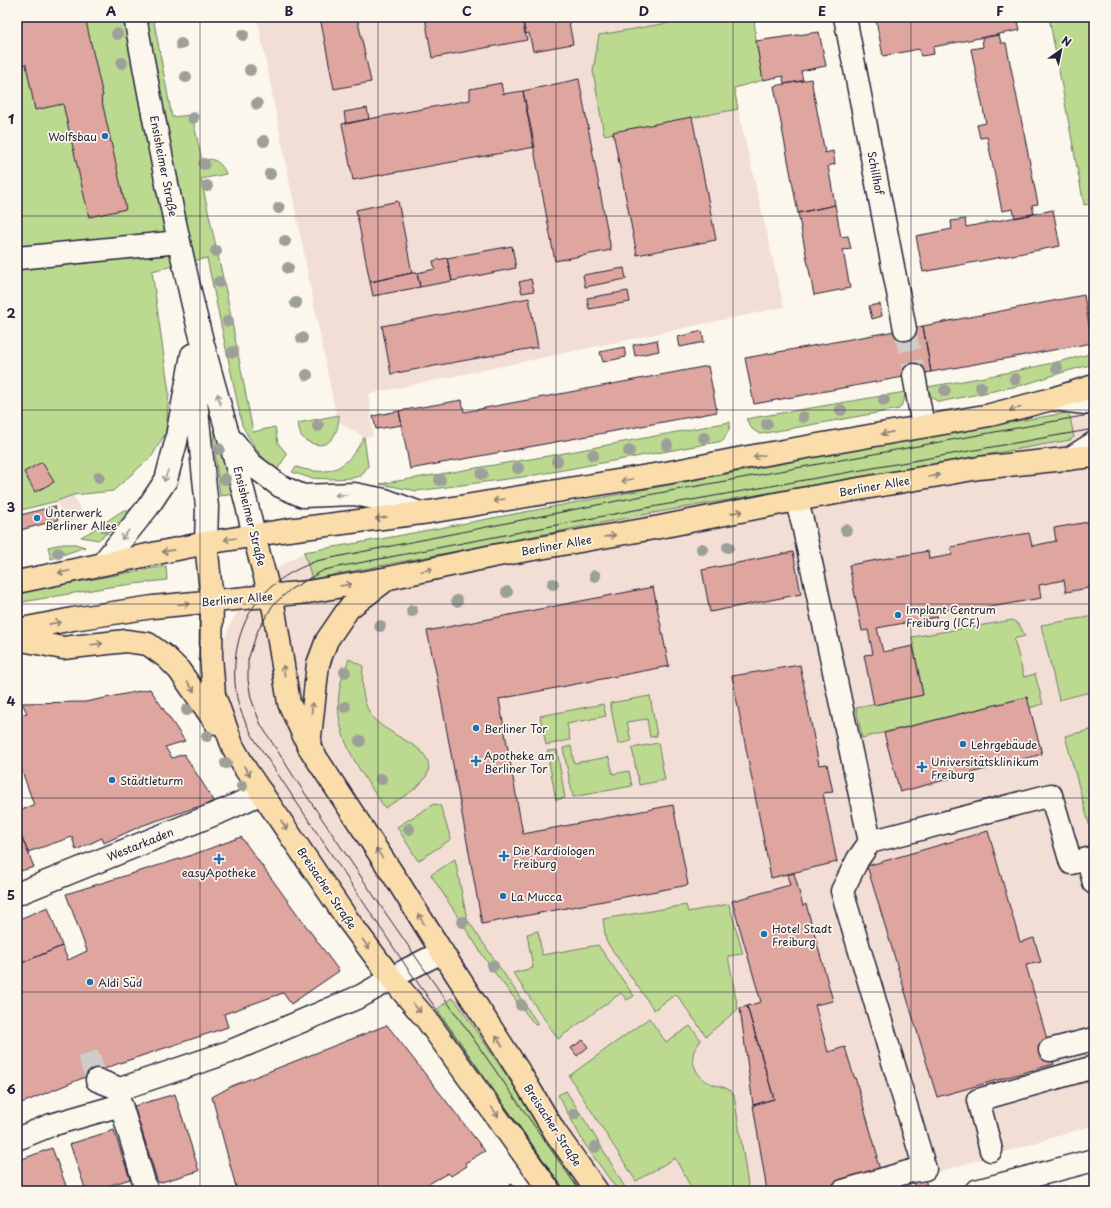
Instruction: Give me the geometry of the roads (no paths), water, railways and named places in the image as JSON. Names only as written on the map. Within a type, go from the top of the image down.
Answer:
[{"type":"main road","points":[[17,582],[206,543],[420,513],[666,473],[990,415],[1094,386]]},
{"type":"main road","name":"Berliner Allee","points":[[17,630],[73,619],[153,607],[308,592],[389,578],[493,556],[660,527],[796,500],[979,468],[1094,456]]},
{"type":"main road","name":"Ensisheimer Straße","points":[[254,536],[270,596]]},
{"type":"main road","name":"Breisacher Straße","points":[[206,543],[212,601],[211,655],[214,695],[233,747],[246,770],[348,920],[392,979],[428,1020],[550,1191]]},
{"type":"main road","points":[[309,747],[318,664],[328,640],[349,608],[389,578]]},
{"type":"main road","name":"Breisacher Straße","points":[[270,596],[289,703],[309,747],[381,856],[520,1073],[555,1132],[597,1191]]},
{"type":"main road","points":[[17,639],[63,648],[126,641],[148,644],[166,657],[179,670],[233,747]]},
{"type":"street","name":"Ensisheimer Straße","points":[[135,17],[161,157],[179,242],[196,314],[246,499],[254,536]]},
{"type":"street","name":"Schillhof","points":[[846,17],[905,329]]},
{"type":"street","points":[[18,258],[179,242]]},
{"type":"street","name":"Ensisheimer Straße","points":[[196,314],[192,355],[207,507],[206,543]]},
{"type":"street","points":[[102,564],[148,507],[166,480],[176,442],[192,355]]},
{"type":"street","points":[[914,375],[923,426]]},
{"type":"street","points":[[1052,398],[1094,404]]},
{"type":"street","name":"Ensisheimer Straße","points":[[229,436],[251,464],[280,486],[303,496],[354,494],[385,500],[420,513]]},
{"type":"street","points":[[1069,458],[1094,442]]},
{"type":"street","points":[[796,500],[802,520],[870,842]]},
{"type":"street","name":"Westarkaden","points":[[17,894],[224,810],[262,793]]},
{"type":"street","points":[[844,1191],[911,1171],[925,1169],[842,891],[858,858],[870,842],[1051,795],[1071,863],[1091,858],[1094,883]]},
{"type":"street","points":[[97,1080],[120,1089],[229,1052],[361,996],[442,952]]},
{"type":"street","points":[[1050,1050],[1094,1039]]},
{"type":"street","points":[[991,1150],[978,1100],[1094,1067]]},
{"type":"street","points":[[17,1139],[51,1125],[121,1105],[146,1189]]},
{"type":"street","points":[[976,1191],[1094,1160]]},
{"type":"tunnel","points":[[905,329],[914,375]]},
{"type":"tunnel","points":[[88,1053],[97,1080]]},
{"type":"tram line","points":[[565,1191],[408,969],[255,740],[238,704],[235,682],[235,666],[240,634],[254,606],[264,594],[281,579],[295,570],[316,561],[637,497],[1094,414]]},
{"type":"tram line","points":[[580,1191],[378,902],[261,725],[251,698],[248,680],[248,660],[257,632],[273,605],[291,589],[324,570],[635,510],[1094,429]]},
{"type":"place","name":"Wolfsbau","points":[[105,136]]},
{"type":"place","name":"Unterwerk Berliner Allee","points":[[37,518]]},
{"type":"place","name":"Implant Centrum Freiburg (ICF)","points":[[898,615]]},
{"type":"place","name":"Berliner Tor","points":[[476,728]]},
{"type":"place","name":"Lehrgebäude","points":[[963,744]]},
{"type":"place","name":"Apotheke am Berliner Tor","points":[[476,761]]},
{"type":"place","name":"Universitätsklinikum Freiburg","points":[[922,767]]},
{"type":"place","name":"Städtleturm","points":[[112,780]]},
{"type":"place","name":"Die Kardiologen Freiburg","points":[[504,856]]},
{"type":"place","name":"easyApotheke","points":[[219,859]]},
{"type":"place","name":"La Mucca","points":[[503,896]]},
{"type":"place","name":"Hotel Stadt Freiburg","points":[[764,934]]},
{"type":"place","name":"Aldi Süd","points":[[90,982]]}]
